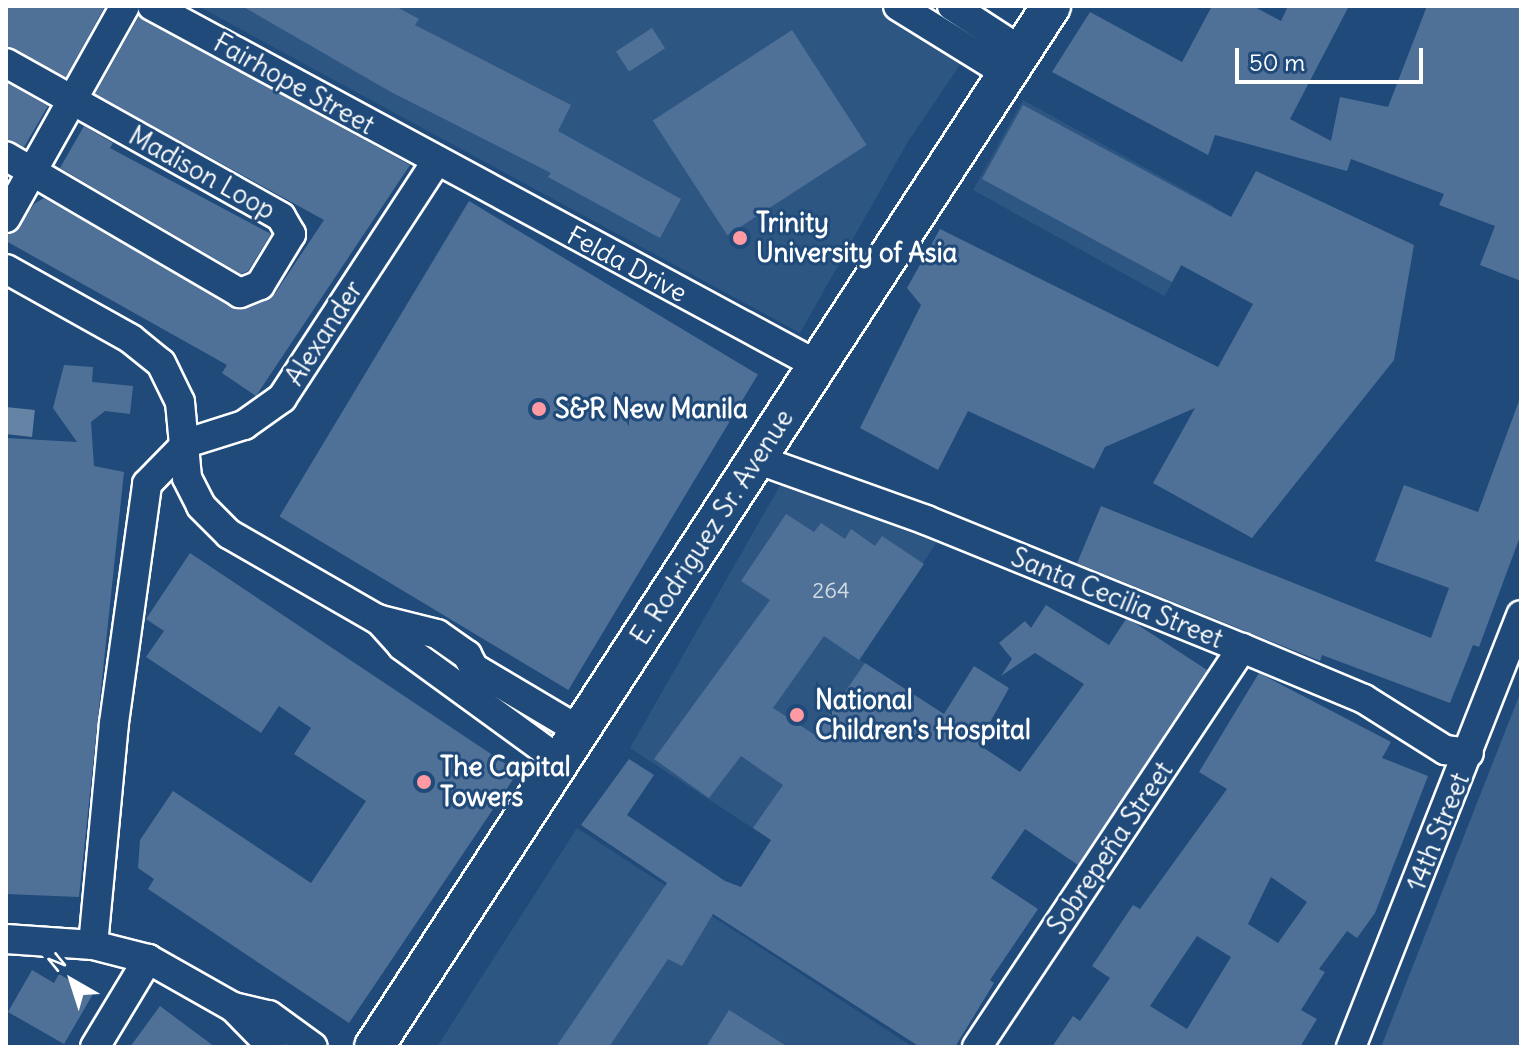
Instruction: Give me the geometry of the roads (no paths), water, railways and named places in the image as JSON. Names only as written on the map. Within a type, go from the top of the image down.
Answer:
[{"type":"main road","name":"E. Rodriguez Sr. Avenue","points":[[374,1047],[1051,6]]},
{"type":"street","points":[[6,218],[125,6]]},
{"type":"street","name":"Fairhope Street","points":[[152,6],[436,162]]},
{"type":"street","points":[[898,6],[1014,62]]},
{"type":"street","points":[[952,6],[1014,62]]},
{"type":"street","name":"Madison Loop","points":[[6,63],[281,217],[291,234],[260,285],[240,293],[6,156]]},
{"type":"street","name":"Felda Drive","points":[[436,162],[817,365]]},
{"type":"street","name":"Alexander","points":[[93,945],[114,723],[147,484],[187,443],[244,425],[282,398],[436,162]]},
{"type":"street","points":[[6,269],[131,339],[161,363],[180,402],[187,443],[187,478],[201,506],[229,534],[377,619],[402,646],[491,692],[570,746]]},
{"type":"street","name":"Santa Cecilia Street","points":[[756,459],[926,520],[1242,648],[1364,699],[1445,750],[1469,753]]},
{"type":"street","name":"14th Street","points":[[1351,1047],[1521,615]]},
{"type":"street","name":"Sobrepeña Street","points":[[977,1047],[1242,648]]},
{"type":"street","points":[[6,939],[93,945],[148,959],[233,1007],[272,1047]]},
{"type":"street","points":[[95,1047],[148,959]]},
{"type":"street","points":[[233,1007],[269,1015],[313,1047]]},
{"type":"place","name":"Trinity University of Asia","points":[[740,238]]},
{"type":"place","name":"S&R New Manila","points":[[539,409]]},
{"type":"place","name":"National Children's Hospital","points":[[797,715]]},
{"type":"place","name":"The Capital Towers","points":[[424,782]]}]
